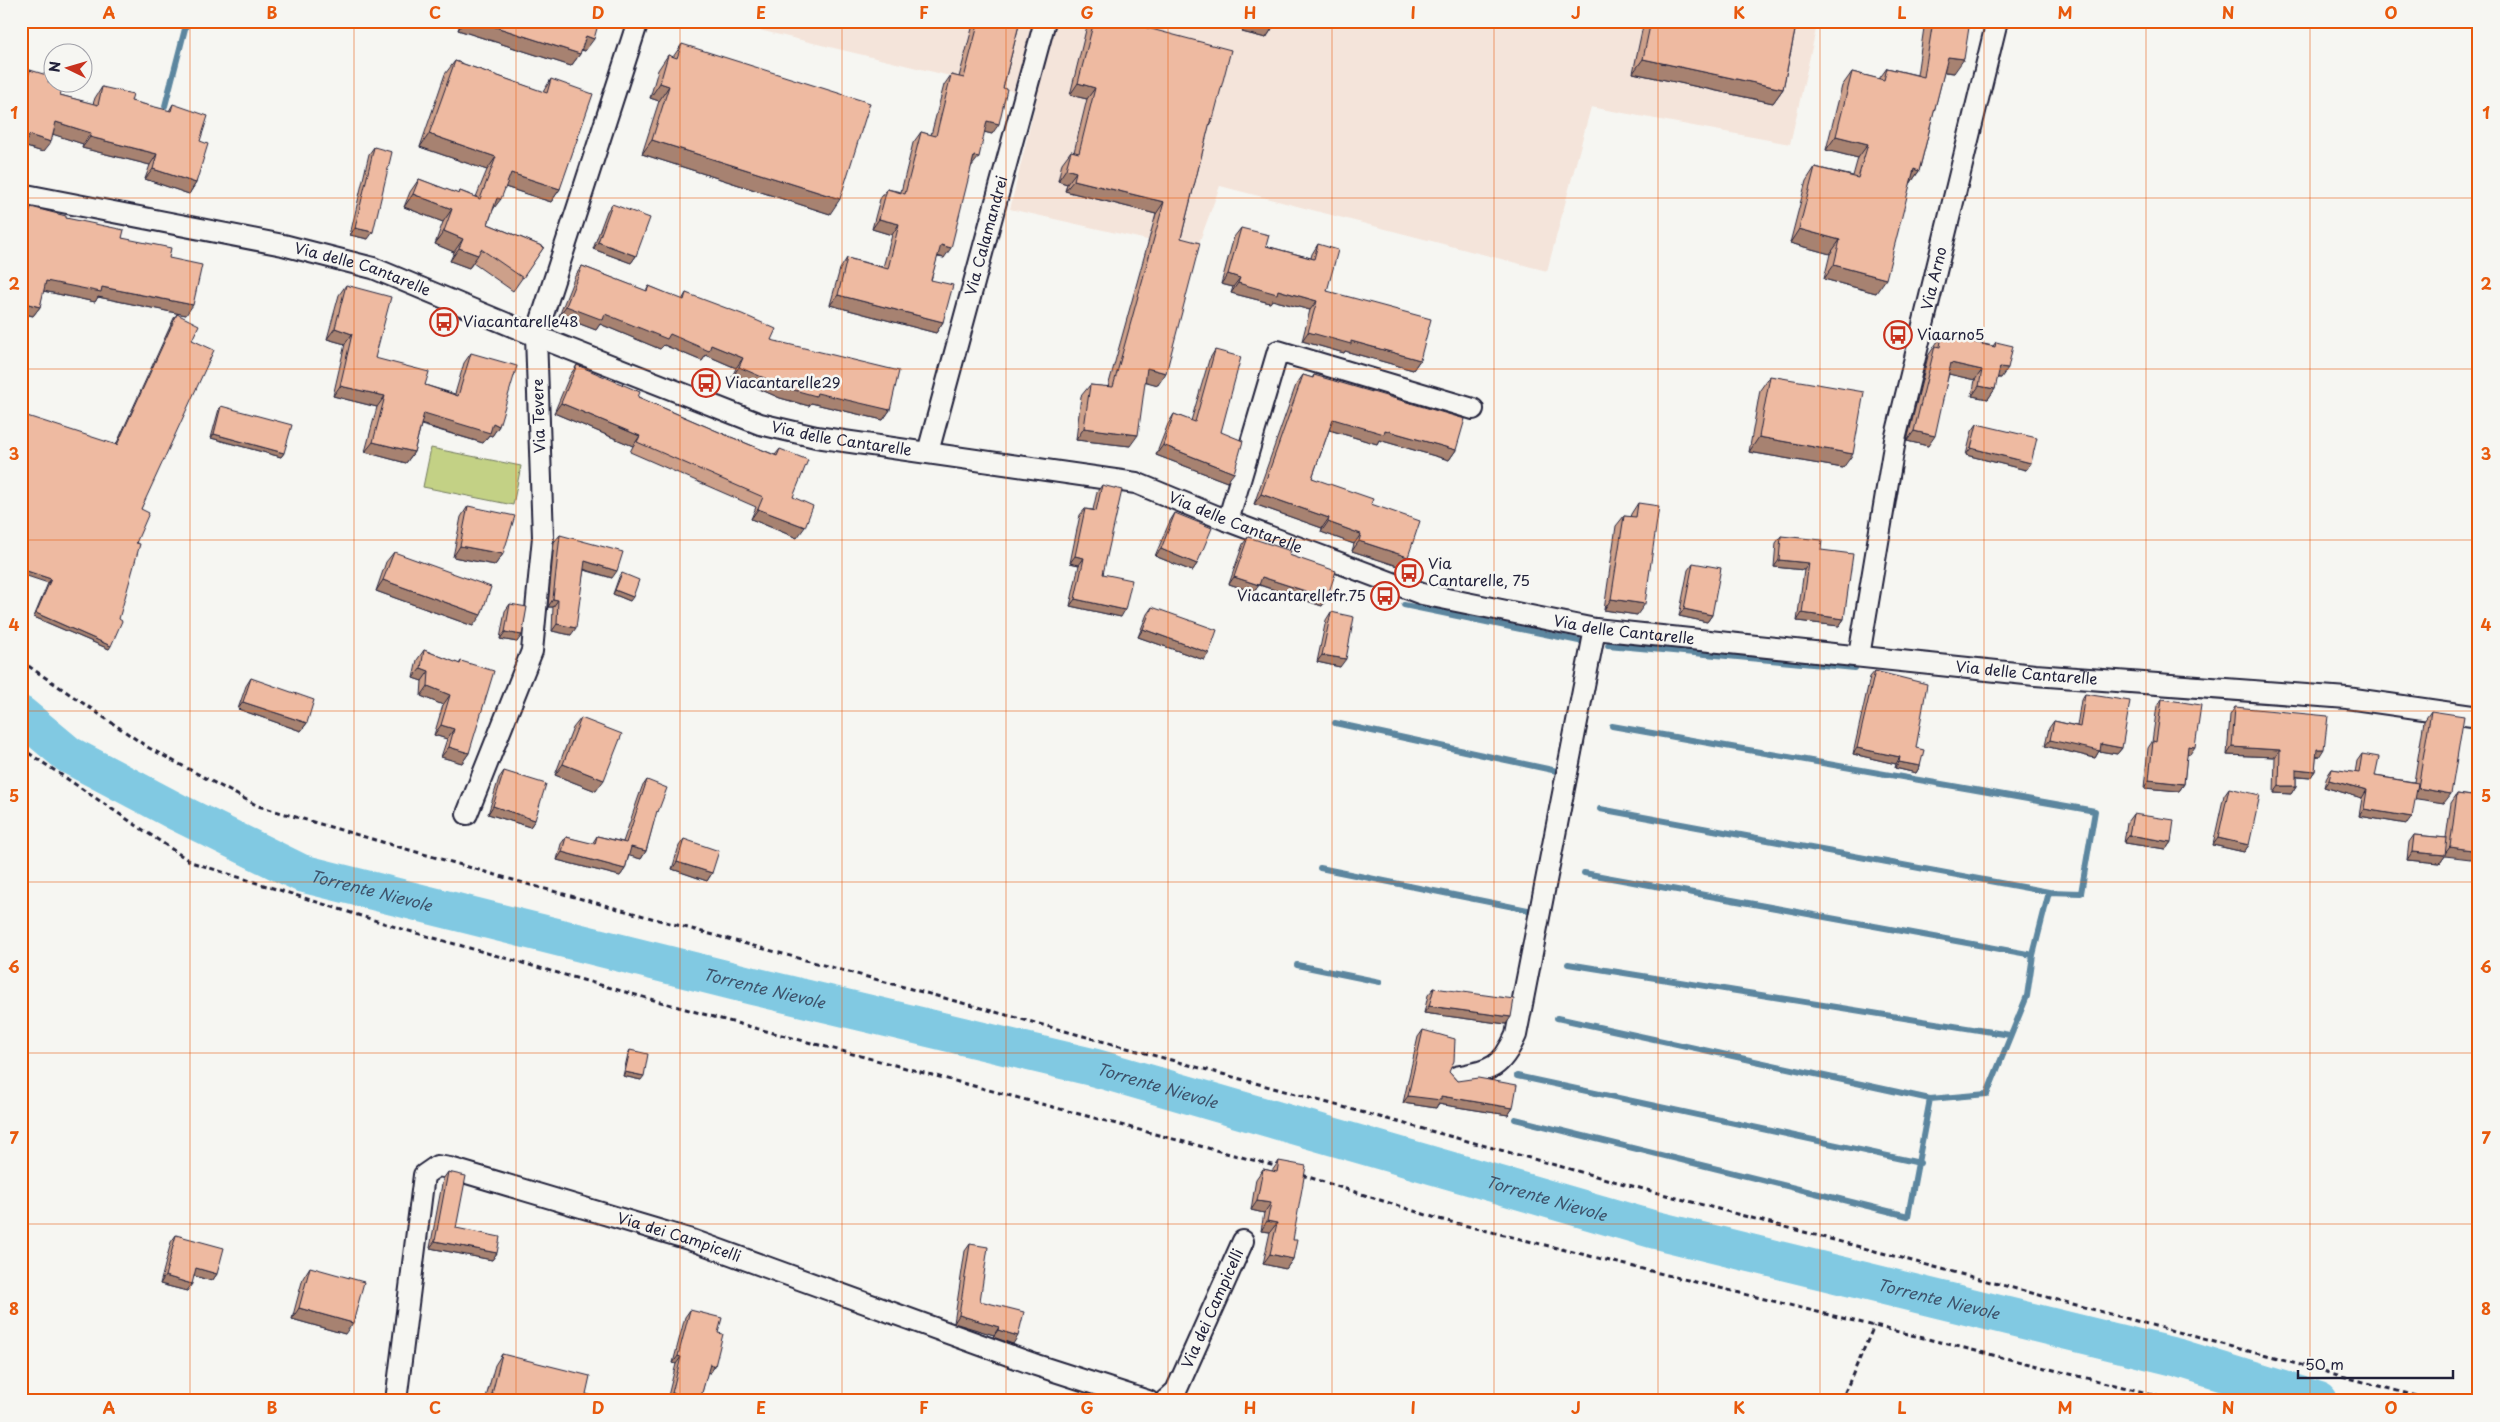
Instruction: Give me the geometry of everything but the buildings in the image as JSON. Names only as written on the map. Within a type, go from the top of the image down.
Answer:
[{"type":"street","name":"Via Tevere","points":[[467,814],[532,651],[543,537],[536,336],[638,21]]},
{"type":"street","name":"Via Calamandrei","points":[[928,452],[1045,21]]},
{"type":"street","name":"Via Arno","points":[[1859,656],[1895,440],[1997,21]]},
{"type":"street","name":"Via delle Cantarelle","points":[[21,194],[91,206],[333,257],[374,268],[536,336],[760,424],[816,437],[1136,484],[1228,521],[1422,594],[1594,629],[2035,675],[2347,698],[2479,717]]},
{"type":"street","points":[[1228,521],[1278,351],[1473,410]]},
{"type":"street","points":[[1456,1077],[1483,1071],[1500,1063],[1509,1052],[1516,1034],[1594,629]]},
{"type":"street","name":"Via dei Campicelli","points":[[396,1401],[424,1175],[437,1166],[450,1168],[692,1240],[1036,1366],[1148,1401]]},
{"type":"street","name":"Via dei Campicelli","points":[[1165,1401],[1176,1391],[1243,1242]]},
{"type":"path","points":[[21,661],[149,748],[258,806],[527,884],[1467,1141],[2435,1401]]},
{"type":"path","points":[[21,748],[191,862],[402,929],[665,1003],[1283,1169]]},
{"type":"path","points":[[1292,1172],[1439,1219],[2180,1401]]},
{"type":"path","points":[[1841,1401],[1874,1326]]},
{"type":"shaded area","points":[[722,21],[1818,21],[1790,144],[1591,107],[1547,271],[1220,186],[1196,251],[1010,209],[1037,97]]},
{"type":"green space","points":[[431,448],[521,466],[513,505],[423,487]]},
{"type":"waterway","points":[[165,106],[187,21]]},
{"type":"waterway","points":[[1404,605],[1579,641]]},
{"type":"waterway","points":[[1608,645],[1855,668]]},
{"type":"waterway","name":"Torrente Nievole","points":[[21,715],[69,755],[177,812],[301,873],[753,986],[1096,1068],[1652,1229],[2179,1358],[2319,1401]]},
{"type":"waterway","points":[[1335,723],[1557,771]]},
{"type":"waterway","points":[[1515,1119],[1908,1216],[1930,1099],[1987,1094],[2027,996],[2033,955],[2049,892],[2081,893],[2095,811],[1612,726]]},
{"type":"waterway","points":[[1600,809],[2049,892]]},
{"type":"waterway","points":[[1320,868],[1533,911]]},
{"type":"waterway","points":[[1584,873],[2033,955]]},
{"type":"waterway","points":[[1568,964],[2010,1035]]},
{"type":"waterway","points":[[1297,965],[1380,982]]},
{"type":"waterway","points":[[1557,1018],[1930,1099]]},
{"type":"waterway","points":[[1517,1076],[1920,1163]]},
{"type":"place","name":"Viacantarelle48","points":[[444,322]]},
{"type":"place","name":"Viaarno5","points":[[1898,335]]},
{"type":"place","name":"Viacantarelle29","points":[[706,383]]},
{"type":"place","name":"Via Cantarelle, 75","points":[[1409,573]]},
{"type":"place","name":"Viacantarellefr.75","points":[[1385,596]]}]
